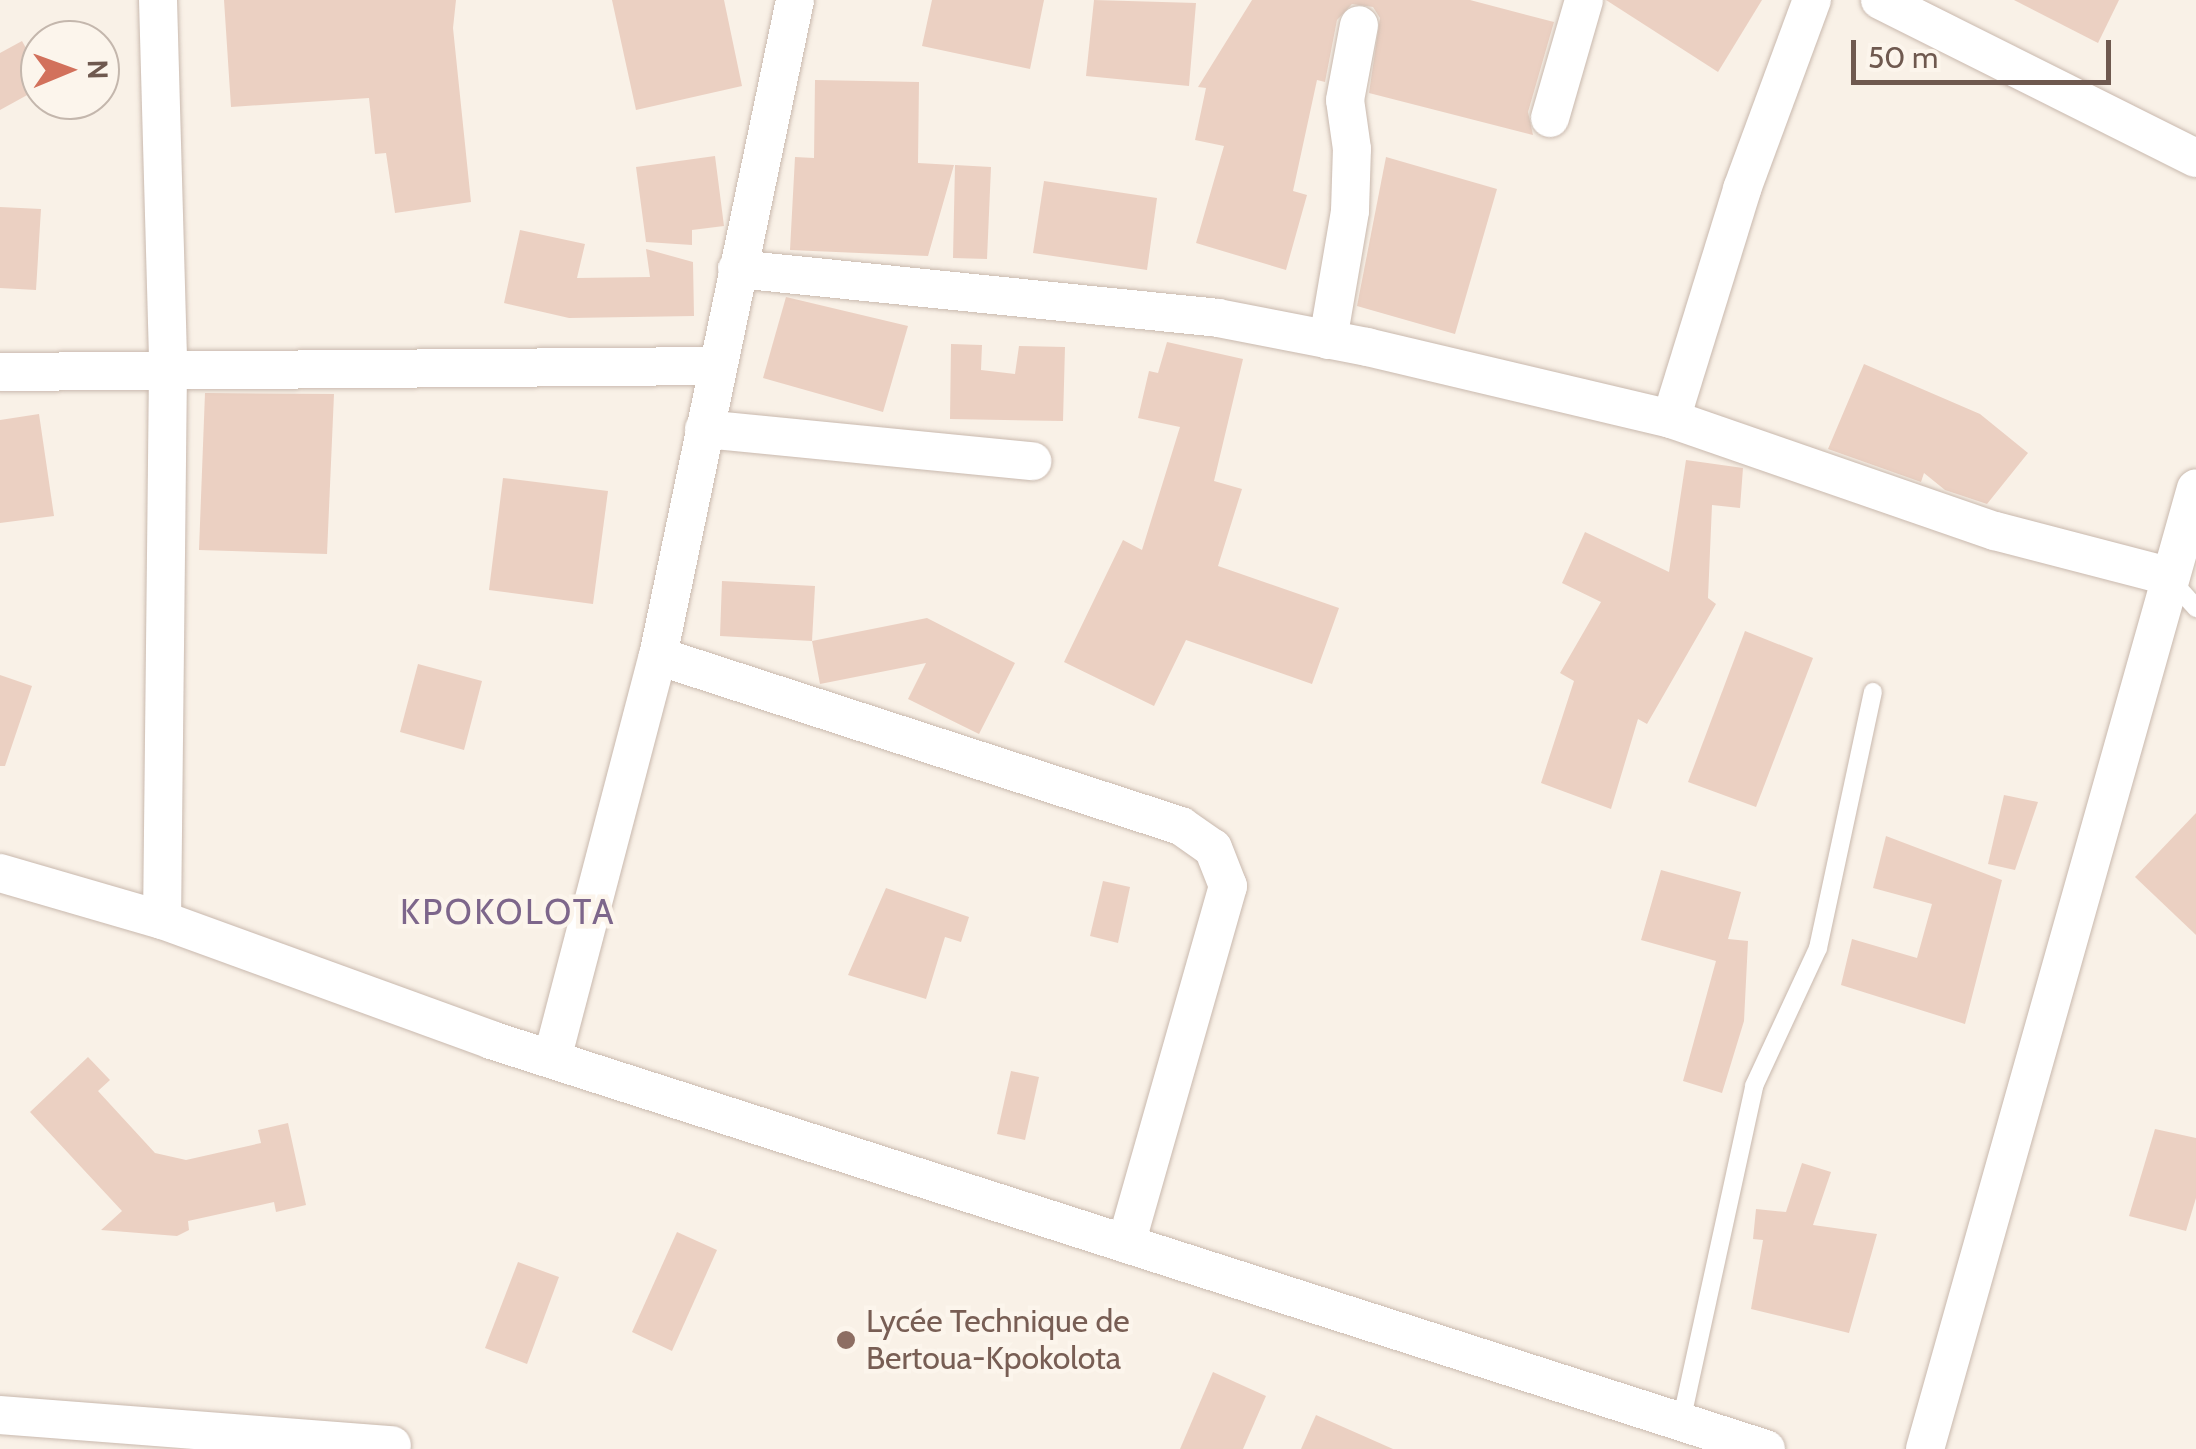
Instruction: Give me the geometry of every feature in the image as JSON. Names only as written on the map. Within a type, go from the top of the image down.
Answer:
[{"type":"street","points":[[158,0],[168,369],[162,920]]},
{"type":"street","points":[[552,1059],[658,656],[794,0]]},
{"type":"street","points":[[1550,118],[1584,0]]},
{"type":"street","points":[[1671,419],[1742,189],[1812,0]]},
{"type":"street","points":[[1880,0],[2196,158]]},
{"type":"street","points":[[1328,340],[1350,211],[1352,150],[1345,100],[1360,25]]},
{"type":"street","points":[[737,270],[1218,318],[1328,340],[1671,419],[1995,531],[2168,576]]},
{"type":"street","points":[[0,372],[717,366]]},
{"type":"street","points":[[704,429],[1032,461]]},
{"type":"street","points":[[1924,1449],[2196,488]]},
{"type":"street","points":[[658,656],[1181,826],[1214,848],[1228,886],[1126,1244]]},
{"type":"street","points":[[0,873],[162,920],[552,1059],[1766,1449]]},
{"type":"street","points":[[0,1414],[392,1445]]},
{"type":"lane","points":[[2168,576],[2196,608]]},
{"type":"lane","points":[[1681,1422],[1754,1086],[1818,948],[1873,692]]},
{"type":"building","points":[[224,0],[456,0],[453,28],[471,202],[395,213],[386,153],[375,154],[369,98],[231,107]]},
{"type":"building","points":[[612,0],[724,0],[742,86],[636,110]]},
{"type":"building","points":[[932,0],[1044,0],[1030,69],[922,46]]},
{"type":"building","points":[[1094,0],[1196,3],[1189,86],[1086,76]]},
{"type":"building","points":[[1252,0],[1470,0],[1554,22],[1528,112],[1533,135],[1369,93],[1380,18],[1373,7],[1352,4],[1337,20],[1325,82],[1317,80],[1293,191],[1307,195],[1286,270],[1196,243],[1224,146],[1195,140],[1206,88],[1198,87]]},
{"type":"building","points":[[1606,0],[1762,0],[1718,72]]},
{"type":"building","points":[[2014,0],[2119,0],[2098,43]]},
{"type":"building","points":[[20,42],[20,99],[0,110],[0,53]]},
{"type":"building","points":[[815,80],[919,82],[918,163],[954,165],[928,256],[790,250],[795,157],[814,158]]},
{"type":"building","points":[[715,156],[724,226],[692,230],[692,245],[646,242],[636,167]]},
{"type":"building","points":[[1386,157],[1497,189],[1455,334],[1357,306]]},
{"type":"building","points":[[955,165],[991,167],[987,259],[953,258]]},
{"type":"building","points":[[1044,181],[1157,198],[1147,270],[1033,253]]},
{"type":"building","points":[[0,207],[41,209],[36,290],[0,288]]},
{"type":"building","points":[[520,230],[585,244],[577,278],[650,277],[646,249],[693,262],[694,316],[569,318],[504,303]]},
{"type":"building","points":[[786,297],[908,326],[883,412],[763,378]]},
{"type":"building","points":[[1167,342],[1243,359],[1214,481],[1242,489],[1218,566],[1339,608],[1312,684],[1186,640],[1154,706],[1064,662],[1123,540],[1142,550],[1180,427],[1138,418],[1149,371],[1158,373]]},
{"type":"building","points":[[951,344],[982,345],[981,370],[1015,374],[1019,346],[1065,347],[1063,421],[950,419]]},
{"type":"building","points":[[1864,364],[1980,414],[2028,453],[1987,504],[1945,490],[1924,473],[1921,482],[1828,449]]},
{"type":"building","points":[[205,393],[334,394],[327,554],[199,550]]},
{"type":"building","points":[[39,414],[54,516],[0,523],[0,420]]},
{"type":"building","points":[[1686,460],[1743,468],[1740,508],[1712,505],[1708,598],[1716,604],[1647,724],[1638,719],[1611,809],[1541,783],[1574,681],[1560,673],[1601,602],[1562,583],[1585,532],[1669,572]]},
{"type":"building","points":[[503,478],[608,491],[593,604],[489,590]]},
{"type":"building","points":[[722,581],[815,586],[812,641],[720,636]]},
{"type":"building","points":[[927,618],[1015,663],[979,734],[908,699],[926,663],[820,684],[812,641]]},
{"type":"building","points":[[1745,631],[1813,658],[1756,807],[1688,782]]},
{"type":"building","points":[[418,664],[482,681],[464,750],[400,732]]},
{"type":"building","points":[[0,675],[32,686],[5,766],[0,766]]},
{"type":"building","points":[[2004,795],[2038,802],[2015,870],[1988,864]]},
{"type":"building","points":[[2196,813],[2196,935],[2135,877]]},
{"type":"building","points":[[1886,836],[2002,880],[1965,1024],[1841,985],[1852,939],[1917,958],[1932,904],[1873,888]]},
{"type":"building","points":[[1661,870],[1741,892],[1728,939],[1748,941],[1744,1021],[1722,1093],[1683,1081],[1716,961],[1641,940]]},
{"type":"building","points":[[1103,881],[1130,887],[1118,943],[1090,936]]},
{"type":"building","points":[[886,888],[969,917],[961,942],[945,937],[926,999],[848,975]]},
{"type":"building","points":[[88,1057],[110,1080],[98,1091],[155,1153],[186,1160],[261,1143],[258,1130],[288,1123],[306,1205],[276,1212],[274,1202],[188,1221],[189,1230],[177,1236],[101,1230],[122,1211],[30,1112]]},
{"type":"building","points":[[1011,1071],[1039,1077],[1025,1140],[997,1134]]},
{"type":"building","points":[[2155,1129],[2196,1138],[2196,1198],[2186,1231],[2129,1216]]},
{"type":"building","points":[[1802,1163],[1831,1172],[1813,1225],[1877,1234],[1849,1333],[1751,1309],[1763,1240],[1753,1239],[1756,1209],[1786,1212]]},
{"type":"building","points":[[677,1232],[717,1250],[672,1351],[632,1332]]},
{"type":"building","points":[[518,1262],[559,1277],[527,1364],[485,1348]]},
{"type":"building","points":[[1213,1372],[1266,1396],[1243,1449],[1180,1449]]},
{"type":"building","points":[[1316,1415],[1393,1449],[1301,1449]]},
{"type":"place","name":"Lycée Technique de Bertoua-Kpokolota","points":[[846,1340]]},
{"type":"district","name":"KPOKOLOTA","points":[[508,912]]}]
